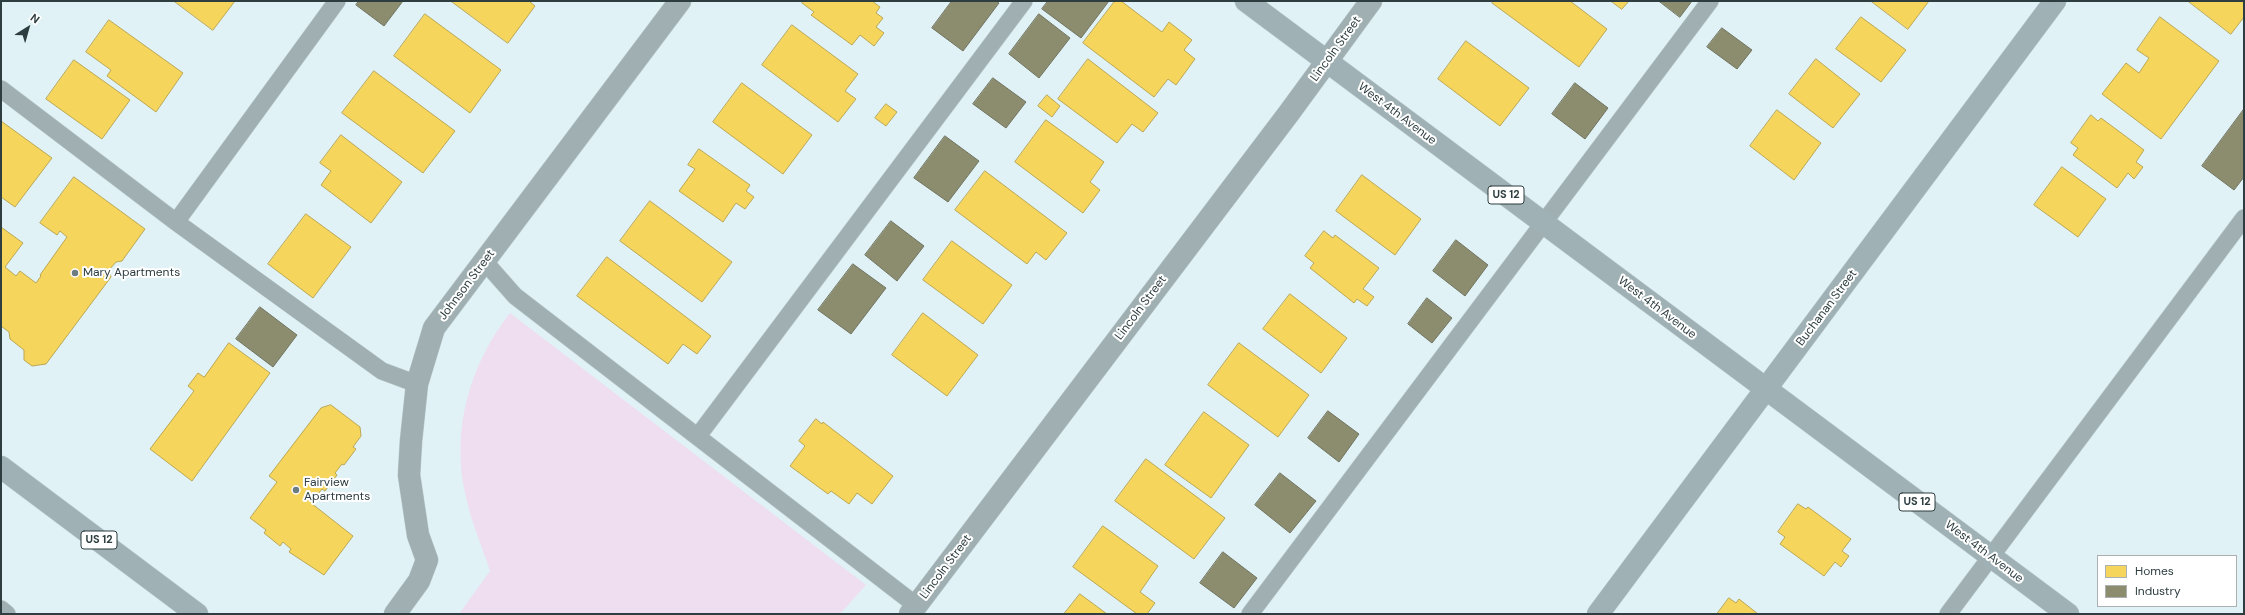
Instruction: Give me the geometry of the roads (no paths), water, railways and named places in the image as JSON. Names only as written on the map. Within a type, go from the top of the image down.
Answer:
[{"type":"main road","name":"West 4th Avenue","points":[[1246,1],[2068,614]]},
{"type":"main road","name":"Buchanan Street","points":[[1598,614],[2055,1]]},
{"type":"main road","name":"US 12","points":[[1,467],[194,613]]},
{"type":"street","name":"Johnson Street","points":[[395,614],[419,580],[427,560],[418,535],[410,475],[411,441],[417,384],[434,328],[680,1]]},
{"type":"street","name":"Lincoln Street","points":[[913,610],[1371,1]]},
{"type":"lane","points":[[176,222],[337,1]]},
{"type":"lane","points":[[698,436],[1024,1]]},
{"type":"lane","points":[[1250,614],[1710,1]]},
{"type":"lane","points":[[1,89],[176,222],[382,371],[417,384]]},
{"type":"lane","points":[[1948,614],[2244,218]]},
{"type":"lane","points":[[485,262],[515,296],[698,436],[913,610]]},
{"type":"lane","points":[[1,610],[7,614]]},
{"type":"place","name":"Mary Apartments","points":[[75,273]]},
{"type":"place","name":"Fairview Apartments","points":[[296,490]]}]
